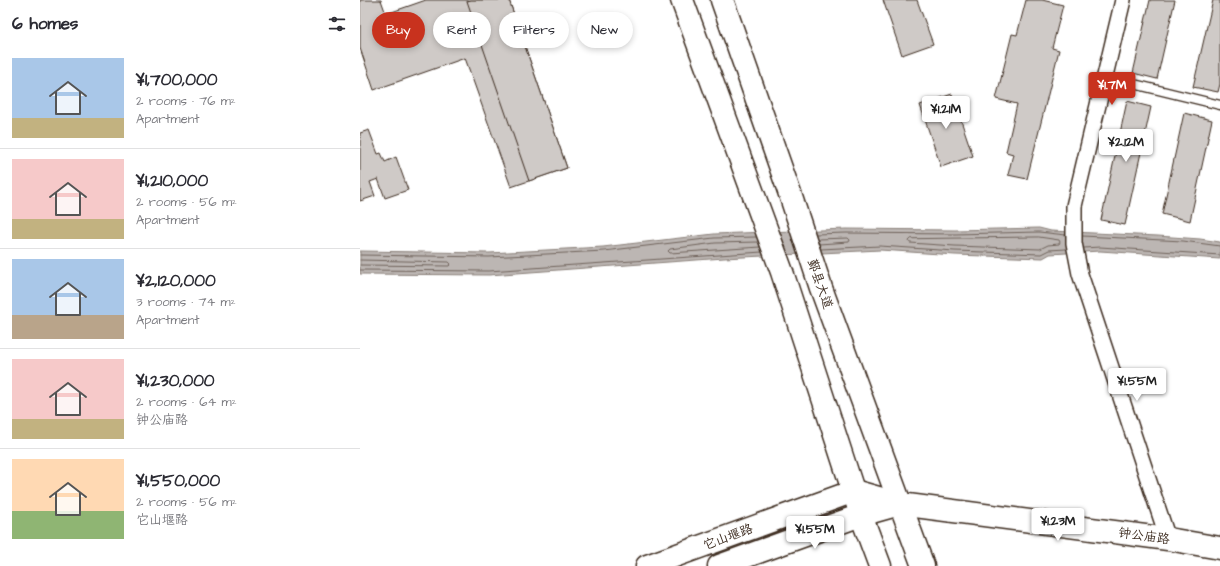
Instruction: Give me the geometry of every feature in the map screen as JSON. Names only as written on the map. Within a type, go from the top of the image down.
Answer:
[{"type":"main road","points":[[682,0],[782,272],[861,515],[880,566]]},
{"type":"main road","name":"鄞县大道","points":[[722,0],[790,194],[821,288],[923,566]]},
{"type":"main road","points":[[854,491],[900,504]]},
{"type":"main road","name":"它山堰路","points":[[647,566],[854,491]]},
{"type":"main road","name":"它山堰路","points":[[719,566],[861,515],[900,504]]},
{"type":"main road","name":"钟公庙路","points":[[900,504],[1168,539],[1220,548]]},
{"type":"street","points":[[1123,0],[1074,206],[1074,243],[1080,274],[1168,539]]},
{"type":"lane","points":[[1105,77],[1220,105]]},
{"type":"water","points":[[1039,228],[1051,231],[1158,236],[1220,242],[1220,259],[1100,251],[1050,254],[1043,258],[955,255],[880,250],[724,258],[489,275],[360,274],[360,251],[489,253],[603,247],[714,234],[846,229],[955,230]]},
{"type":"building","points":[[360,0],[381,0],[385,12],[372,12],[372,48],[425,48],[425,12],[392,12],[426,0],[509,0],[513,12],[499,12],[499,48],[526,48],[567,168],[511,187],[465,58],[374,90],[360,48]]},
{"type":"building","points":[[509,0],[513,12],[499,12],[499,48],[526,48],[567,168],[529,181],[483,48],[491,48],[491,12],[471,12],[467,1]]},
{"type":"building","points":[[883,0],[917,0],[933,44],[902,55]]},
{"type":"building","points":[[1026,0],[1042,0],[1063,5],[1052,48],[1059,50],[1027,179],[1008,175],[1013,154],[1006,152],[1017,104],[996,99],[1012,34],[1017,35]]},
{"type":"building","points":[[1150,0],[1175,0],[1157,79],[1133,73]]},
{"type":"building","points":[[1213,0],[1220,0],[1220,84],[1218,92],[1193,87]]},
{"type":"building","points":[[952,94],[973,156],[941,167],[920,105]]},
{"type":"building","points":[[1127,101],[1151,107],[1125,225],[1101,220]]},
{"type":"building","points":[[1184,113],[1212,120],[1190,221],[1162,214]]},
{"type":"building","points":[[369,130],[378,154],[381,153],[385,162],[396,157],[408,190],[385,198],[378,179],[370,182],[375,196],[360,201],[360,133]]}]
